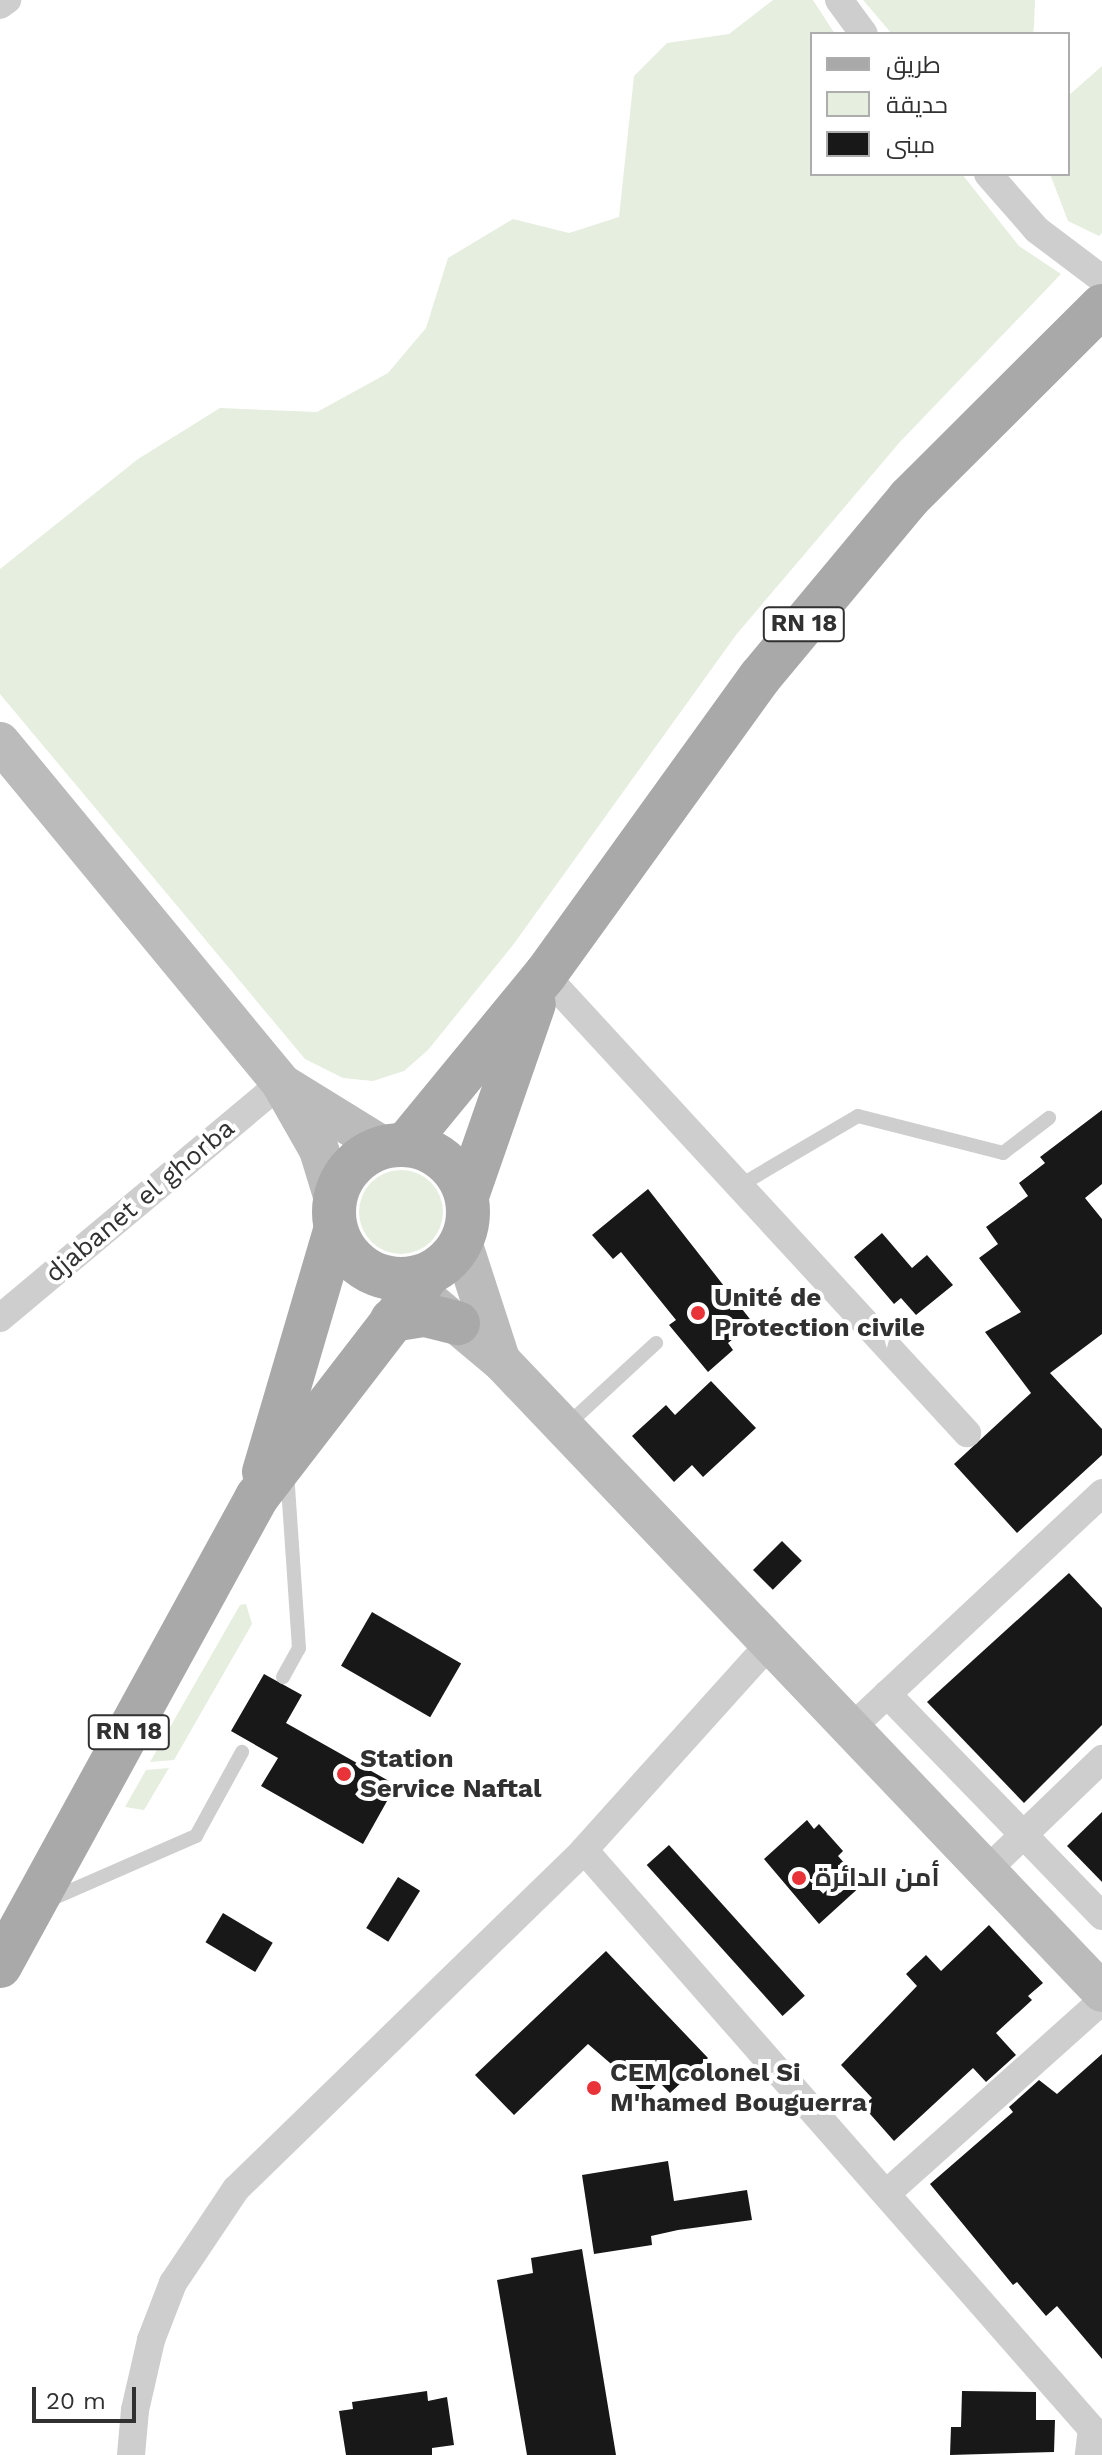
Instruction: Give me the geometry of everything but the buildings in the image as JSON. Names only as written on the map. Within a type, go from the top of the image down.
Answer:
[{"type":"main road","name":"RN 18","points":[[395,1146],[545,975],[770,665],[909,498],[1102,306]]},
{"type":"main road","points":[[0,742],[281,1083],[319,1150],[335,1214],[354,1261],[406,1290],[425,1315],[458,1323],[502,1362],[768,1646],[1102,1992]]},
{"type":"main road","name":"RN 18","points":[[467,1196],[545,975]]},
{"type":"main road","points":[[281,1083],[395,1146],[445,1160],[467,1196],[469,1219],[462,1242],[406,1290]]},
{"type":"main road","points":[[335,1214],[352,1165],[395,1146]]},
{"type":"main road","name":"RN 18","points":[[257,1497],[335,1214]]},
{"type":"main road","points":[[462,1242],[502,1362]]},
{"type":"main road","name":"RN 18","points":[[0,1966],[257,1497],[406,1290]]},
{"type":"street","points":[[0,5],[7,0]]},
{"type":"street","points":[[839,0],[863,32]]},
{"type":"street","points":[[990,176],[1037,230],[1102,279]]},
{"type":"street","points":[[545,975],[967,1433]]},
{"type":"street","name":"djabanet el ghorba","points":[[0,1318],[281,1083]]},
{"type":"street","points":[[849,1730],[1102,1493]]},
{"type":"street","points":[[131,2455],[151,2340],[173,2283],[199,2238],[236,2189],[584,1850],[768,1646]]},
{"type":"street","points":[[887,1694],[1102,1916]]},
{"type":"street","points":[[985,1872],[1102,1759]]},
{"type":"street","points":[[584,1850],[887,2193],[1094,2435]]},
{"type":"street","points":[[887,2193],[1102,2001]]},
{"type":"lane","points":[[739,1186],[858,1116],[1003,1153],[1049,1118]]},
{"type":"lane","points":[[564,1428],[656,1343]]},
{"type":"lane","points":[[283,1677],[299,1648],[286,1459]]},
{"type":"lane","points":[[32,1908],[196,1836],[242,1752]]},
{"type":"green space","points":[[773,0],[813,0],[834,32],[810,32],[810,176],[964,176],[1019,246],[1061,274],[899,443],[736,635],[513,945],[428,1050],[404,1071],[373,1081],[343,1078],[305,1059],[0,694],[0,569],[138,459],[220,408],[317,412],[388,373],[426,328],[448,258],[513,219],[569,233],[619,217],[634,76],[667,43],[729,34]]},
{"type":"green space","points":[[863,0],[1035,0],[1033,32],[890,32]]},
{"type":"green space","points":[[1102,66],[1102,233],[1099,236],[1068,221],[1051,176],[1070,176],[1070,94]]},
{"type":"green space","points":[[401,1170],[417,1173],[431,1182],[440,1196],[443,1212],[440,1228],[431,1242],[417,1251],[401,1254],[385,1251],[371,1242],[362,1228],[359,1212],[362,1196],[371,1182],[385,1173]]},
{"type":"green space","points":[[246,1604],[252,1624],[174,1760],[150,1762],[240,1605]]},
{"type":"green space","points":[[169,1768],[144,1810],[125,1807],[146,1770]]},
{"type":"place","name":"Unité de Protection civile","points":[[698,1313]]},
{"type":"place","name":"Station Service Naftal","points":[[344,1774]]},
{"type":"place","name":"أمن الدائرة","points":[[799,1878]]},
{"type":"place","name":"CEM colonel Si M'hamed Bouguerra","points":[[594,2088]]}]
